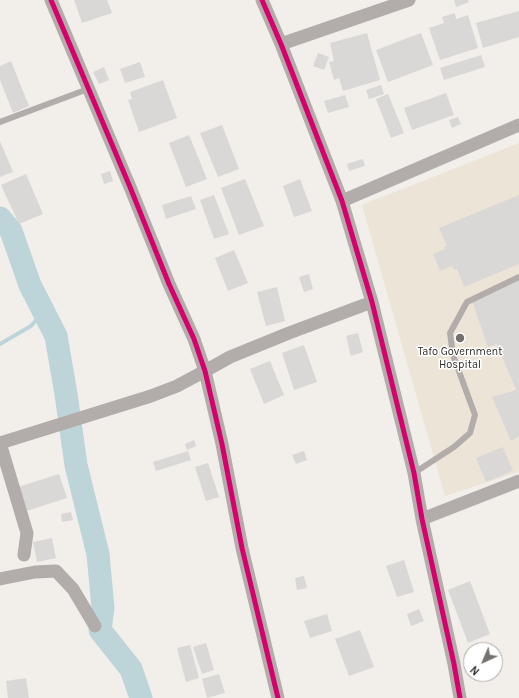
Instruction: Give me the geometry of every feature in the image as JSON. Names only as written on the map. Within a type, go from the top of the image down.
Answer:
[{"type":"street","points":[[51,0],[169,284],[194,339],[205,372],[222,444],[242,548],[278,698]]},
{"type":"street","points":[[262,0],[281,44],[342,201],[372,302],[414,473],[422,519],[460,698]]},
{"type":"street","points":[[281,44],[409,0]]},
{"type":"street","points":[[342,201],[519,125]]},
{"type":"street","points":[[24,555],[27,533],[0,443],[151,396],[177,386],[230,357],[372,302]]},
{"type":"street","points":[[422,519],[519,481]]},
{"type":"street","points":[[0,579],[35,572],[56,571],[73,589],[95,626]]},
{"type":"lane","points":[[0,122],[88,89]]},
{"type":"lane","points":[[414,473],[454,446],[470,433],[475,414],[453,355],[450,334],[467,302],[519,277]]},
{"type":"shaded area","name":"Tafo Government Hospital","points":[[519,143],[519,472],[445,496],[362,205]]},
{"type":"building","points":[[74,0],[107,0],[112,13],[82,23]]},
{"type":"building","points":[[454,0],[468,0],[469,2],[456,7]]},
{"type":"building","points":[[519,11],[519,37],[483,48],[476,23]]},
{"type":"building","points":[[455,13],[456,19],[468,15],[478,48],[440,60],[429,28],[444,23],[442,17]]},
{"type":"building","points":[[367,33],[380,80],[343,91],[339,78],[334,80],[329,62],[334,61],[330,43]]},
{"type":"building","points":[[421,33],[433,65],[388,82],[376,50]]},
{"type":"building","points":[[318,53],[329,57],[324,70],[313,66]]},
{"type":"building","points":[[481,55],[485,67],[444,80],[440,68]]},
{"type":"building","points":[[11,61],[29,106],[13,113],[0,80],[0,66]]},
{"type":"building","points":[[140,62],[145,77],[125,83],[120,69]]},
{"type":"building","points":[[104,67],[109,80],[99,84],[93,72]]},
{"type":"building","points":[[163,80],[177,118],[139,132],[128,100],[132,99],[130,92]]},
{"type":"building","points":[[381,85],[384,94],[369,99],[366,90]]},
{"type":"building","points":[[446,93],[454,115],[412,130],[404,108]]},
{"type":"building","points":[[388,94],[404,133],[391,138],[376,99]]},
{"type":"building","points":[[345,95],[349,107],[328,113],[324,101]]},
{"type":"building","points":[[458,117],[461,124],[452,128],[449,120]]},
{"type":"building","points":[[222,125],[239,169],[218,177],[200,133]]},
{"type":"building","points":[[189,135],[207,179],[186,187],[169,143]]},
{"type":"building","points":[[0,141],[13,172],[0,177]]},
{"type":"building","points":[[363,159],[365,166],[349,171],[347,164]]},
{"type":"building","points":[[110,171],[113,181],[104,184],[101,174]]},
{"type":"building","points":[[26,174],[43,214],[19,224],[1,185]]},
{"type":"building","points":[[245,179],[264,226],[239,235],[221,188]]},
{"type":"building","points":[[300,179],[312,211],[294,217],[283,186]]},
{"type":"building","points":[[214,195],[229,234],[214,239],[200,200]]},
{"type":"building","points":[[519,195],[519,264],[464,287],[457,269],[454,270],[452,266],[440,271],[433,254],[445,249],[444,247],[447,246],[439,228]]},
{"type":"building","points":[[191,196],[196,209],[166,219],[162,205]]},
{"type":"building","points":[[234,250],[248,283],[228,291],[215,258]]},
{"type":"building","points":[[309,274],[313,289],[304,292],[299,277]]},
{"type":"building","name":"Tafo Government Hospital","points":[[519,280],[519,436],[511,441],[492,397],[516,390],[497,344],[488,347],[472,301]]},
{"type":"building","points":[[277,287],[285,321],[266,326],[257,292]]},
{"type":"building","points":[[358,333],[363,352],[351,356],[346,336]]},
{"type":"building","points":[[304,345],[317,382],[294,390],[282,353]]},
{"type":"building","points":[[270,361],[284,395],[264,404],[250,369]]},
{"type":"building","points":[[194,440],[196,446],[187,450],[185,444]]},
{"type":"building","points":[[503,447],[513,471],[486,482],[476,458]]},
{"type":"building","points":[[188,451],[191,460],[156,471],[153,462]]},
{"type":"building","points":[[304,451],[307,460],[296,464],[292,455]]},
{"type":"building","points":[[208,463],[219,497],[206,501],[195,467]]},
{"type":"building","points":[[59,474],[67,498],[23,512],[15,488]]},
{"type":"building","points":[[71,512],[73,520],[62,522],[61,514]]},
{"type":"building","points":[[52,538],[56,558],[37,562],[33,542]]},
{"type":"building","points":[[404,560],[414,592],[397,597],[386,566]]},
{"type":"building","points":[[304,576],[307,588],[297,590],[295,578]]},
{"type":"building","points":[[470,581],[490,634],[468,642],[448,590]]},
{"type":"building","points":[[419,609],[424,621],[411,626],[407,614]]},
{"type":"building","points":[[327,614],[332,631],[310,638],[304,621]]},
{"type":"building","points":[[360,630],[374,667],[349,676],[335,639]]},
{"type":"building","points":[[206,643],[214,670],[202,674],[193,647]]},
{"type":"building","points":[[190,645],[199,678],[186,682],[177,648]]},
{"type":"building","points":[[219,674],[225,693],[207,698],[202,679]]},
{"type":"building","points":[[26,678],[29,698],[8,698],[6,681]]},
{"type":"waterway","points":[[0,218],[11,231],[30,285],[56,336],[76,465],[98,554],[103,608],[100,630],[131,669],[141,698]]},
{"type":"waterway","points":[[0,344],[31,326],[43,312]]},
{"type":"cycle path","points":[[51,0],[130,187],[169,284],[194,339],[205,371],[222,444],[242,548],[278,698]]},
{"type":"cycle path","points":[[262,0],[281,44],[342,201],[372,302],[414,473],[422,519],[460,698]]},
{"type":"place","name":"Tafo Government Hospital","points":[[460,338]]}]
